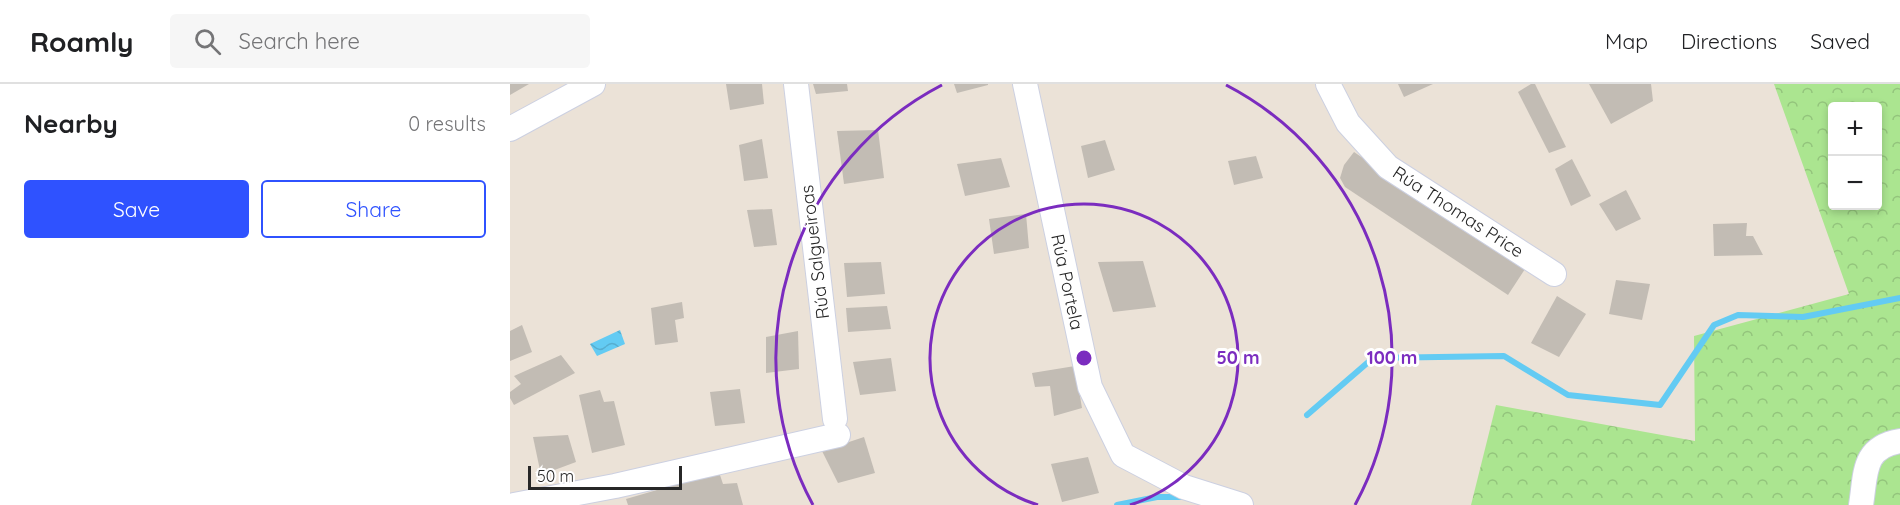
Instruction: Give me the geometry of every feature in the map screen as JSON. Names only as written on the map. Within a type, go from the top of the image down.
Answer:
[{"type":"street","points":[[510,129],[593,84]]},
{"type":"street","name":"Rúa Salgueiroas","points":[[514,505],[615,486],[837,427],[796,84]]},
{"type":"street","name":"Rúa Portela","points":[[1025,84],[1090,387],[1123,455],[1184,487],[1241,505]]},
{"type":"street","name":"Rúa Thomas Price","points":[[1328,84],[1348,123],[1388,167],[1554,274]]},
{"type":"street","points":[[1861,505],[1869,459],[1875,450],[1884,444],[1900,441]]},
{"type":"green space","points":[[1774,84],[1900,84],[1900,505],[1471,505],[1496,405],[1695,441],[1694,336],[1849,294]]},
{"type":"water","points":[[620,330],[625,344],[597,356],[590,344]]},
{"type":"building","points":[[510,84],[529,84],[510,95]]},
{"type":"building","points":[[726,84],[762,84],[764,104],[730,110]]},
{"type":"building","points":[[813,84],[847,84],[848,91],[816,94]]},
{"type":"building","points":[[954,84],[988,84],[988,85],[957,93]]},
{"type":"building","points":[[1398,84],[1433,84],[1404,97]]},
{"type":"building","points":[[1535,84],[1566,147],[1549,153],[1518,92]]},
{"type":"building","points":[[1589,84],[1651,84],[1653,101],[1611,124]]},
{"type":"building","points":[[878,130],[884,178],[844,184],[837,131]]},
{"type":"building","points":[[762,139],[768,178],[744,181],[739,145]]},
{"type":"building","points":[[1105,140],[1115,170],[1088,178],[1081,146]]},
{"type":"building","points":[[1354,152],[1525,269],[1508,295],[1345,187],[1340,178],[1344,165]]},
{"type":"building","points":[[1256,156],[1263,178],[1234,185],[1228,161]]},
{"type":"building","points":[[1001,158],[1010,187],[965,196],[957,164]]},
{"type":"building","points":[[1572,159],[1591,196],[1571,206],[1555,169]]},
{"type":"building","points":[[1626,190],[1641,219],[1616,231],[1599,204]]},
{"type":"building","points":[[772,209],[777,245],[754,247],[747,210]]},
{"type":"building","points":[[1026,214],[1029,248],[994,254],[989,219]]},
{"type":"building","points":[[1747,223],[1746,236],[1753,236],[1763,255],[1714,256],[1713,224]]},
{"type":"building","points":[[1143,261],[1156,307],[1113,312],[1098,262]]},
{"type":"building","points":[[881,262],[885,294],[847,297],[844,263]]},
{"type":"building","points":[[1616,280],[1650,284],[1642,320],[1609,314]]},
{"type":"building","points":[[1557,296],[1586,314],[1559,357],[1531,343]]},
{"type":"building","points":[[682,302],[684,318],[675,320],[678,342],[655,345],[651,308]]},
{"type":"building","points":[[887,306],[891,329],[848,332],[846,308]]},
{"type":"building","points":[[522,325],[532,352],[510,361],[510,331]]},
{"type":"building","points":[[798,331],[799,369],[766,373],[766,337]]},
{"type":"building","points":[[561,355],[575,373],[514,405],[510,392],[521,384],[514,376]]},
{"type":"building","points":[[891,358],[896,391],[860,395],[853,362]]},
{"type":"building","points":[[1075,366],[1082,408],[1054,416],[1050,386],[1035,387],[1032,373]]},
{"type":"building","points":[[740,389],[745,423],[715,426],[710,392]]},
{"type":"building","points":[[600,390],[604,402],[614,401],[625,445],[592,453],[579,395]]},
{"type":"building","points":[[568,435],[576,462],[541,475],[533,437]]},
{"type":"building","points":[[864,437],[875,473],[838,483],[822,451]]},
{"type":"building","points":[[1088,457],[1099,493],[1062,502],[1051,464]]},
{"type":"building","points":[[719,472],[723,484],[737,483],[743,505],[628,505],[626,499]]},
{"type":"waterway","points":[[1307,415],[1373,358],[1504,356],[1568,395],[1660,405],[1714,325],[1738,315],[1803,317],[1900,298]]},
{"type":"waterway","points":[[1117,505],[1157,497],[1184,497]]}]
